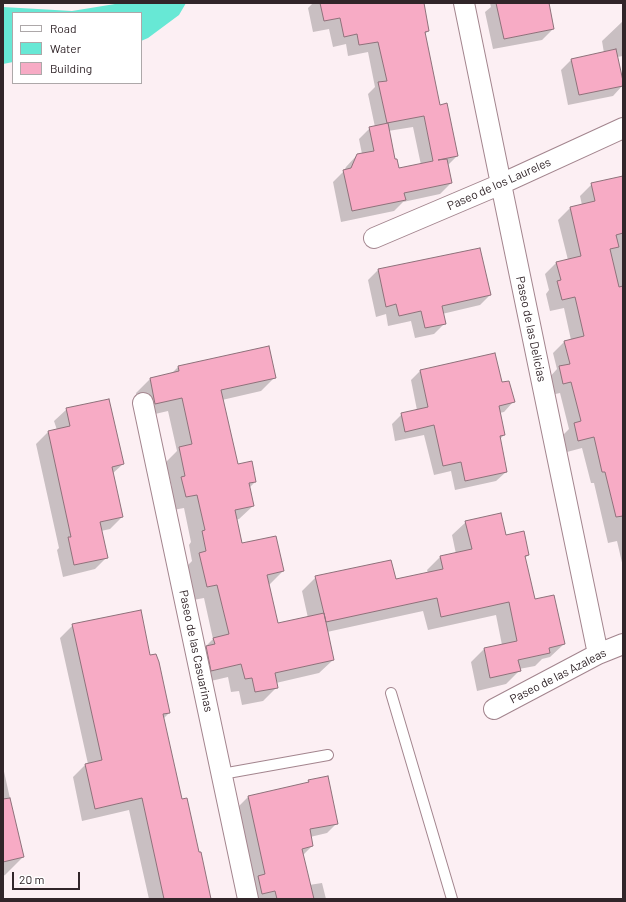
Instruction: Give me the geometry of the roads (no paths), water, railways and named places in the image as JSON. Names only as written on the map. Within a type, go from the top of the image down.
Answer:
[{"type":"street","name":"Paseo de las Delicias","points":[[464,3],[500,184],[598,654]]},
{"type":"street","name":"Paseo de los Laureles","points":[[374,238],[500,184],[623,128]]},
{"type":"street","name":"Paseo de las Casuarinas","points":[[142,403],[248,899]]},
{"type":"street","name":"Paseo de las Azaleas","points":[[494,709],[598,654],[623,644]]},
{"type":"lane","points":[[390,693],[452,899]]},
{"type":"lane","points":[[222,774],[328,755]]},
{"type":"water","points":[[186,3],[179,15],[148,38],[142,41],[142,12],[12,12],[12,62],[3,64],[3,7],[72,11],[115,4]]}]
